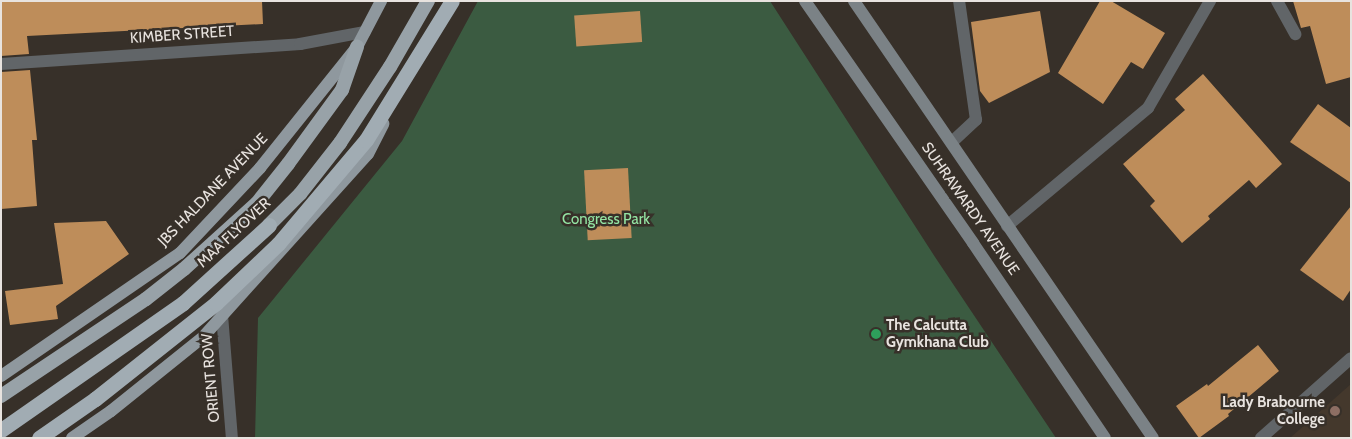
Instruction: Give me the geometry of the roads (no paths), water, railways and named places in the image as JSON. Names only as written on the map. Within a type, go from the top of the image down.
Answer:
[{"type":"highway","name":"MAA FLYOVER","points":[[1,430],[182,303],[269,225],[300,194],[340,143],[390,67],[428,1]]},
{"type":"highway","points":[[39,438],[95,399],[216,303],[278,244],[366,140],[454,1]]},
{"type":"highway","name":"MAA FLYOVER","points":[[1,396],[146,299],[257,203],[342,90],[357,47]]},
{"type":"main road","name":"JBS HALDANE AVENUE","points":[[1,376],[180,253],[260,168],[357,47],[381,1]]},
{"type":"main road","points":[[72,438],[111,411],[203,338],[368,154],[402,89],[454,1]]},
{"type":"main road","name":"SUHRAWARDY AVENUE","points":[[805,1],[974,242],[1105,438]]},
{"type":"main road","name":"SUHRAWARDY AVENUE","points":[[854,1],[1153,438]]},
{"type":"street","points":[[952,142],[976,120],[959,1]]},
{"type":"street","points":[[1007,226],[1148,108],[1210,1]]},
{"type":"street","points":[[1277,1],[1295,34]]},
{"type":"street","name":"KIMBER STREET","points":[[1,64],[300,44],[364,32]]},
{"type":"street","name":"ORIENT ROW","points":[[222,315],[232,438]]},
{"type":"street","points":[[1262,438],[1351,358]]},
{"type":"place","name":"The Calcutta Gymkhana Club","points":[[876,334]]},
{"type":"place","name":"Lady Brabourne College","points":[[1335,411]]},
{"type":"park label","name":"Congress Park","points":[[606,220]]}]
